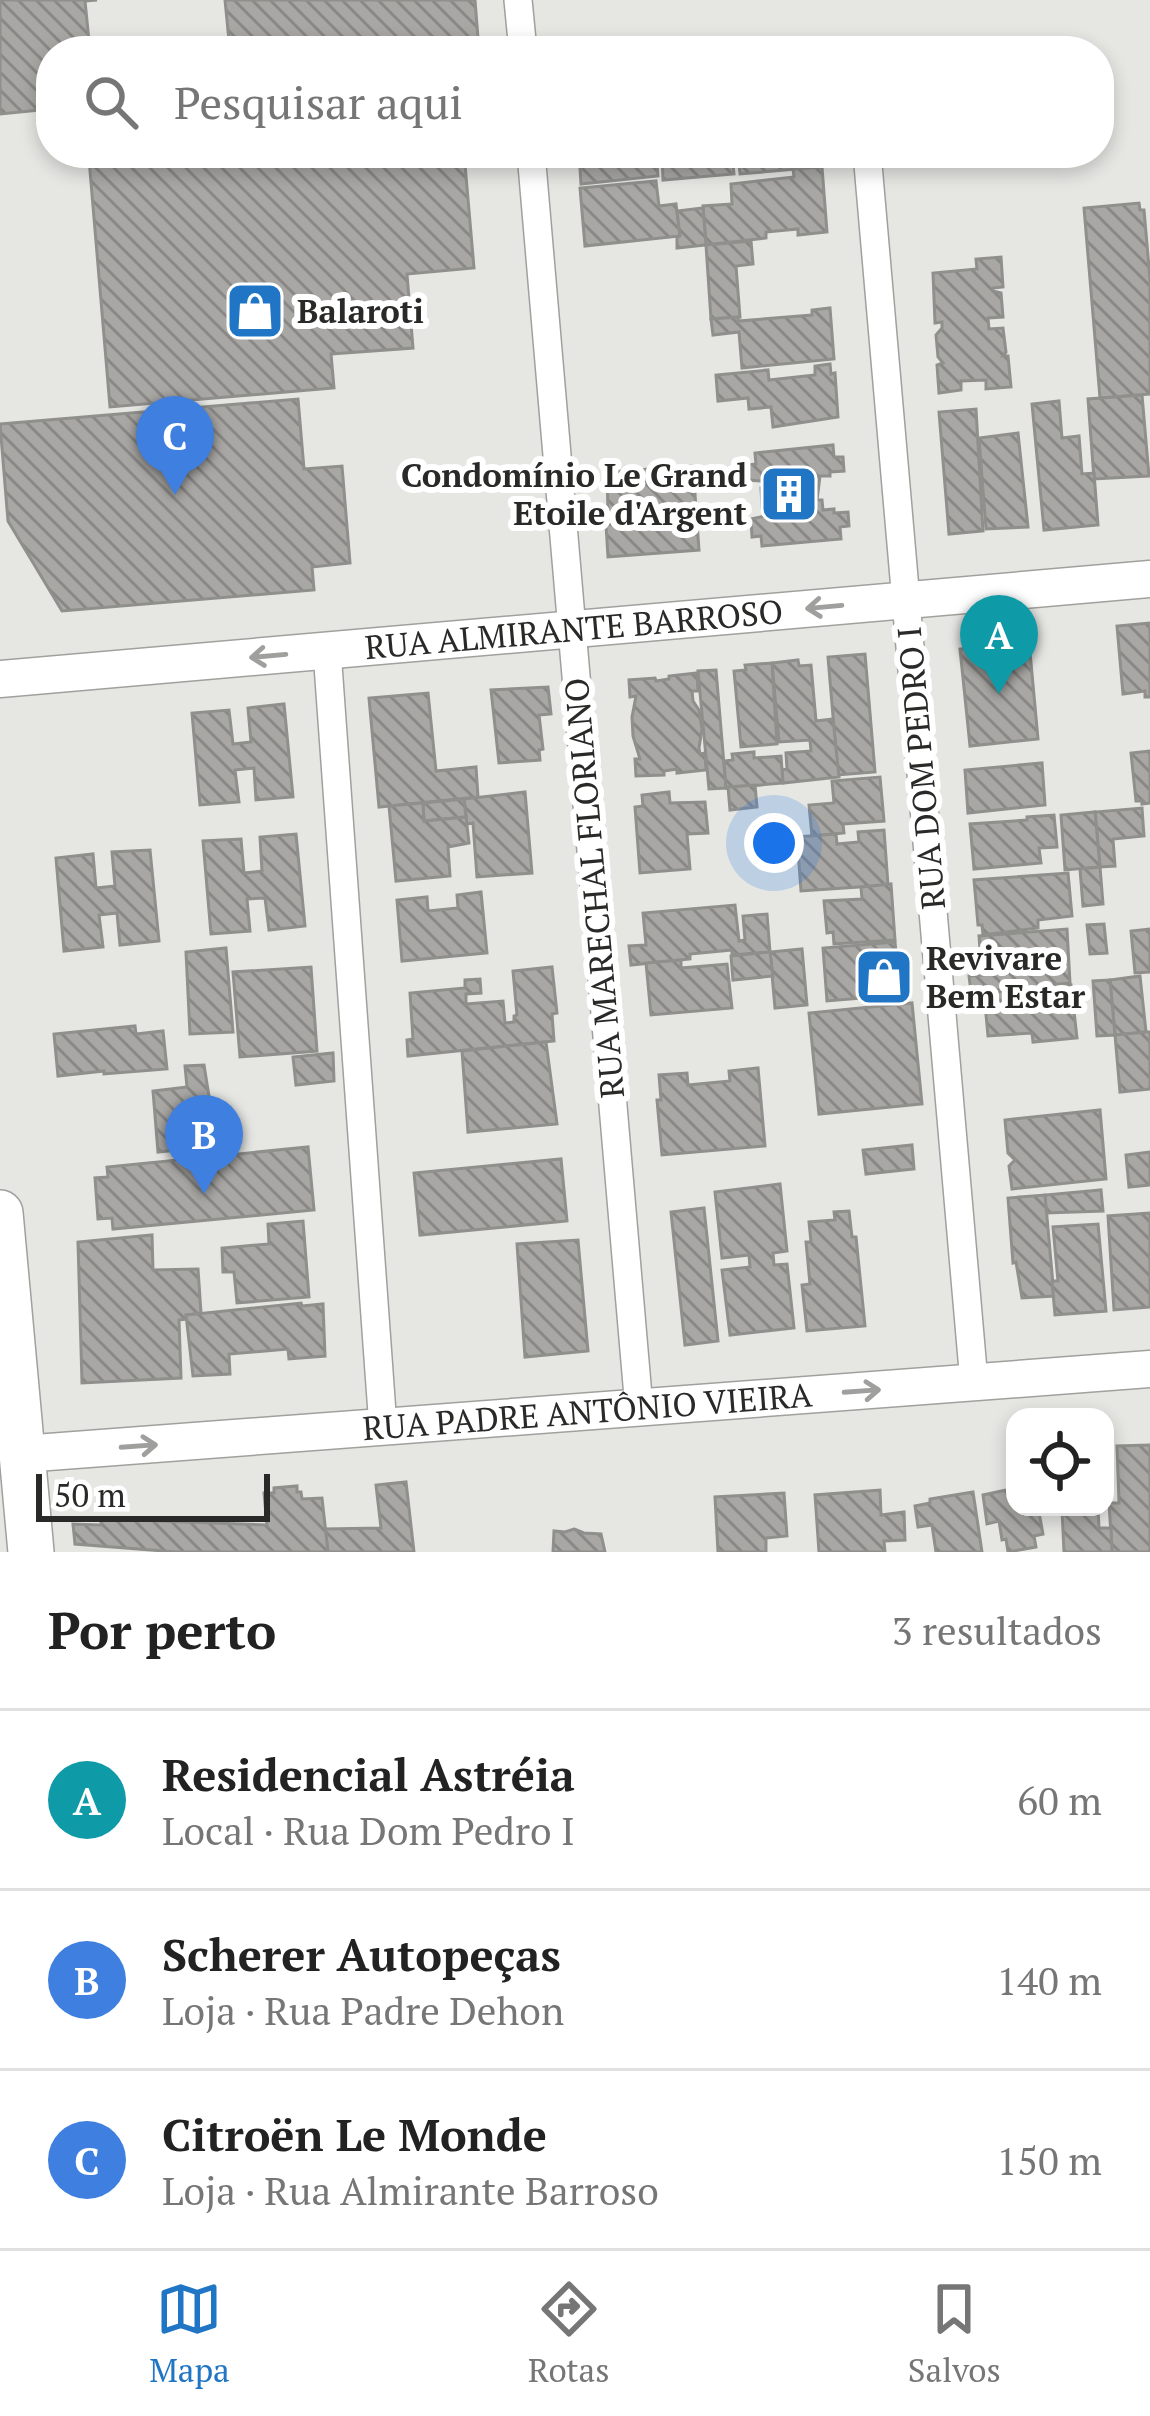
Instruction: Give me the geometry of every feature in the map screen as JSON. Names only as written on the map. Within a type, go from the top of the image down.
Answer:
[{"type":"main road","points":[[0,1213],[31,1552]]},
{"type":"street","points":[[518,0],[522,36]]},
{"type":"street","name":"RUA MARECHAL FLORIANO","points":[[532,168],[639,1408]]},
{"type":"street","name":"RUA DOM PEDRO I","points":[[868,168],[974,1382]]},
{"type":"street","name":"RUA ALMIRANTE BARROSO","points":[[0,679],[1150,579]]},
{"type":"street","points":[[327,651],[383,1427]]},
{"type":"street","name":"RUA PADRE ANTÔNIO VIEIRA","points":[[22,1454],[1150,1369]]},
{"type":"building","points":[[0,0],[97,0],[85,1],[88,36],[36,36],[36,110],[0,114]]},
{"type":"building","points":[[225,0],[475,0],[478,36],[229,36]]},
{"type":"building","name":"Balaroti","points":[[90,168],[465,168],[474,268],[407,274],[413,348],[331,354],[334,388],[110,407]]},
{"type":"building","points":[[580,168],[657,168],[658,176],[581,184]]},
{"type":"building","points":[[663,168],[733,168],[734,174],[663,180]]},
{"type":"building","points":[[739,168],[809,168],[740,174]]},
{"type":"building","points":[[822,168],[827,232],[766,232],[766,238],[706,245],[703,206],[732,204],[731,184],[794,177],[793,169]]},
{"type":"building","points":[[656,181],[659,206],[676,204],[680,236],[585,246],[580,188]]},
{"type":"building","points":[[1139,203],[1144,210],[1150,279],[1150,394],[1100,398],[1084,208]]},
{"type":"building","points":[[703,208],[706,245],[677,248],[677,211]]},
{"type":"building","points":[[751,241],[753,264],[736,266],[740,317],[711,319],[706,245]]},
{"type":"building","points":[[1001,257],[1003,287],[993,291],[1001,293],[1003,317],[988,318],[989,329],[1003,328],[1003,356],[1008,356],[1011,387],[986,389],[986,380],[961,381],[961,390],[939,393],[937,365],[943,363],[936,335],[942,322],[935,323],[933,273],[977,269],[976,259]]},
{"type":"building","points":[[830,308],[834,359],[742,368],[739,332],[713,335],[711,319],[812,315],[812,310]]},
{"type":"building","points":[[830,364],[831,374],[835,373],[838,417],[773,427],[771,407],[749,409],[748,398],[718,401],[716,375],[768,370],[769,380],[815,375],[815,366]]},
{"type":"building","points":[[1142,395],[1149,476],[1094,479],[1088,399]]},
{"type":"building","points":[[298,399],[304,469],[342,466],[350,563],[312,567],[314,590],[62,611],[8,521],[0,424]]},
{"type":"building","points":[[1059,401],[1062,438],[1079,436],[1082,474],[1094,473],[1098,525],[1044,530],[1032,404]]},
{"type":"building","points":[[976,409],[983,531],[949,534],[939,412]]},
{"type":"building","points":[[1018,433],[1028,527],[986,529],[979,438]]},
{"type":"building","name":"Condomínio Le Grand Etoile d'Argent","points":[[833,445],[834,457],[843,457],[844,471],[820,476],[817,500],[822,500],[823,510],[848,512],[849,526],[840,527],[841,539],[762,546],[761,536],[752,537],[751,519],[774,514],[774,507],[762,508],[761,488],[773,487],[773,482],[748,480],[747,465],[756,464],[755,453]]},
{"type":"building","points":[[693,466],[699,550],[608,557],[606,525],[621,524],[620,513],[608,514],[607,472]]},
{"type":"building","points":[[1150,623],[1150,697],[1145,697],[1145,691],[1123,694],[1117,626]]},
{"type":"building","points":[[1029,641],[1038,739],[970,746],[960,649]]},
{"type":"building","points":[[865,654],[875,772],[838,775],[828,657]]},
{"type":"building","points":[[798,660],[799,666],[811,665],[816,721],[833,719],[839,777],[783,783],[786,753],[811,751],[810,740],[779,742],[772,663]]},
{"type":"building","points":[[772,663],[777,744],[741,747],[734,671],[746,670],[745,665]]},
{"type":"building","points":[[716,670],[726,788],[709,789],[698,671]]},
{"type":"building","points":[[697,673],[698,691],[692,691],[706,770],[636,776],[635,759],[640,759],[632,717],[636,696],[630,697],[629,680],[656,681]]},
{"type":"building","points":[[548,687],[551,714],[539,715],[540,760],[499,763],[491,690]]},
{"type":"building","points":[[428,693],[436,771],[476,767],[478,797],[379,807],[369,698]]},
{"type":"building","points":[[284,704],[293,797],[256,800],[254,768],[235,770],[239,802],[200,805],[192,713],[229,710],[233,744],[251,742],[248,708]]},
{"type":"building","points":[[1150,751],[1150,803],[1142,804],[1136,801],[1131,753]]},
{"type":"building","points":[[754,752],[754,758],[781,756],[783,783],[726,788],[724,761],[733,760],[732,754]]},
{"type":"building","points":[[1042,763],[1045,805],[968,813],[965,770]]},
{"type":"building","points":[[880,777],[884,821],[843,824],[844,833],[812,836],[809,805],[834,803],[832,781]]},
{"type":"building","points":[[755,785],[757,807],[730,810],[728,787]]},
{"type":"building","points":[[525,792],[532,873],[477,877],[473,823],[467,824],[464,799]]},
{"type":"building","points":[[669,792],[670,803],[705,802],[708,833],[687,834],[690,869],[640,873],[635,807],[643,806],[642,795]]},
{"type":"building","points":[[464,799],[466,817],[424,821],[423,803]]},
{"type":"building","points":[[423,803],[424,821],[466,817],[469,843],[448,847],[450,876],[396,881],[389,806]]},
{"type":"building","points":[[1142,808],[1144,836],[1113,839],[1115,866],[1100,867],[1095,812]]},
{"type":"building","points":[[1095,812],[1100,867],[1065,870],[1061,815]]},
{"type":"building","points":[[1054,815],[1057,847],[1039,848],[1041,863],[974,869],[970,824]]},
{"type":"building","points":[[884,830],[888,885],[801,891],[797,837],[836,834],[837,844],[859,842],[858,832]]},
{"type":"building","points":[[296,834],[305,926],[269,930],[265,898],[247,899],[250,931],[211,934],[203,841],[241,839],[244,873],[262,871],[260,837]]},
{"type":"building","points":[[150,850],[159,941],[120,945],[117,913],[99,915],[103,947],[64,951],[56,858],[93,854],[96,888],[115,886],[112,852]]},
{"type":"building","points":[[1100,867],[1103,904],[1083,906],[1080,869]]},
{"type":"building","points":[[1068,873],[1072,916],[1038,920],[1038,928],[983,935],[974,880]]},
{"type":"building","points":[[891,884],[895,940],[834,944],[833,932],[827,933],[824,901],[862,899],[861,887]]},
{"type":"building","points":[[481,892],[487,953],[402,961],[397,900],[427,897],[428,911],[458,908],[457,895]]},
{"type":"building","points":[[735,905],[739,941],[745,940],[743,916],[767,914],[770,952],[732,955],[732,950],[631,965],[629,946],[646,945],[643,913]]},
{"type":"building","points":[[1104,924],[1107,953],[1090,954],[1087,925]]},
{"type":"building","points":[[1067,929],[1070,983],[971,992],[969,976],[982,975],[979,936]]},
{"type":"building","points":[[1150,929],[1150,972],[1135,973],[1131,931]]},
{"type":"building","points":[[895,942],[900,995],[827,1001],[823,948]]},
{"type":"building","points":[[226,948],[233,1032],[190,1034],[186,952]]},
{"type":"building","points":[[802,949],[807,1005],[775,1008],[770,952]]},
{"type":"building","points":[[770,952],[773,976],[733,980],[731,956]]},
{"type":"building","points":[[681,960],[681,968],[727,964],[732,1008],[651,1015],[646,963]]},
{"type":"building","points":[[311,967],[317,1051],[240,1057],[233,972]]},
{"type":"building","points":[[552,967],[557,1013],[552,1014],[554,1041],[408,1056],[407,1040],[413,1039],[410,993],[465,988],[465,980],[480,979],[481,993],[466,994],[466,1004],[503,1001],[505,1023],[514,1022],[513,971]]},
{"type":"building","points":[[1140,976],[1146,1032],[1115,1035],[1110,980]]},
{"type":"building","points":[[1110,980],[1115,1035],[1097,1036],[1093,981]]},
{"type":"building","points":[[1071,985],[1077,1038],[1033,1042],[1032,1033],[988,1036],[984,993]]},
{"type":"building","points":[[912,1003],[922,1104],[819,1114],[809,1013]]},
{"type":"building","points":[[135,1026],[136,1034],[163,1031],[167,1069],[58,1076],[54,1034]]},
{"type":"building","points":[[1150,1032],[1150,1089],[1120,1092],[1115,1035]]},
{"type":"building","points":[[546,1042],[557,1124],[468,1132],[462,1051]]},
{"type":"building","points":[[333,1053],[334,1081],[296,1085],[293,1057]]},
{"type":"building","points":[[204,1065],[217,1146],[158,1152],[153,1091],[187,1087],[185,1066]]},
{"type":"building","points":[[758,1068],[765,1146],[662,1155],[659,1075],[687,1073],[688,1085],[730,1081],[729,1071]]},
{"type":"building","points":[[1100,1110],[1106,1179],[1012,1189],[1009,1166],[1015,1160],[1008,1153],[1005,1120]]},
{"type":"building","points":[[912,1145],[914,1169],[866,1174],[863,1150]]},
{"type":"building","points":[[308,1147],[314,1210],[113,1229],[112,1218],[98,1219],[95,1178],[108,1177],[107,1167]]},
{"type":"building","points":[[1150,1152],[1150,1185],[1129,1187],[1126,1155]]},
{"type":"building","points":[[561,1159],[567,1221],[420,1235],[414,1173]]},
{"type":"building","points":[[780,1184],[787,1251],[773,1253],[774,1265],[787,1264],[794,1328],[730,1335],[722,1270],[750,1267],[749,1255],[722,1258],[715,1192]]},
{"type":"building","points":[[1101,1190],[1103,1211],[1046,1213],[1045,1195]]},
{"type":"building","points":[[1045,1195],[1054,1296],[1022,1298],[1013,1263],[1008,1198]]},
{"type":"building","points":[[704,1208],[718,1341],[685,1345],[671,1212]]},
{"type":"building","points":[[849,1211],[865,1326],[807,1331],[802,1285],[810,1284],[809,1222],[835,1220],[834,1212]]},
{"type":"building","points":[[1150,1213],[1150,1307],[1114,1310],[1108,1216]]},
{"type":"building","points":[[303,1221],[309,1297],[237,1303],[234,1272],[223,1272],[222,1248],[269,1244],[268,1224]]},
{"type":"building","points":[[1098,1224],[1106,1311],[1055,1315],[1052,1281],[1058,1281],[1053,1227]]},
{"type":"building","points":[[152,1235],[153,1270],[198,1269],[201,1313],[179,1320],[181,1378],[82,1383],[78,1242]]},
{"type":"building","points":[[578,1240],[588,1351],[525,1357],[517,1244]]},
{"type":"building","points":[[323,1304],[325,1356],[289,1359],[288,1349],[229,1354],[230,1374],[193,1376],[186,1315]]},
{"type":"building","points":[[1150,1445],[1150,1552],[1112,1552],[1110,1516],[1114,1516],[1114,1503],[1119,1503],[1117,1446]]},
{"type":"building","points":[[406,1482],[414,1552],[328,1552],[325,1529],[381,1528],[376,1485]]},
{"type":"building","points":[[297,1486],[302,1499],[322,1498],[328,1552],[176,1552],[75,1544],[73,1524],[101,1525],[105,1519],[267,1525],[264,1493]]},
{"type":"building","points":[[880,1490],[881,1515],[904,1512],[905,1540],[884,1541],[885,1552],[819,1552],[815,1495]]},
{"type":"building","points":[[1006,1490],[1006,1516],[1040,1516],[1043,1534],[1034,1536],[1036,1547],[1008,1552],[999,1521],[987,1524],[983,1495]]},
{"type":"building","points":[[973,1492],[982,1552],[936,1552],[932,1525],[918,1527],[915,1506]]},
{"type":"building","points":[[784,1493],[787,1536],[766,1538],[766,1552],[718,1552],[715,1497]]},
{"type":"building","points":[[1062,1516],[1098,1516],[1099,1528],[1111,1528],[1112,1552],[1064,1552]]},
{"type":"building","points":[[554,1531],[601,1534],[605,1552],[553,1552]]},
{"type":"place","name":"Balaroti","points":[[255,311]]},
{"type":"place","name":"Condomínio Le Grand Etoile d'Argent","points":[[789,494]]},
{"type":"place","name":"Citroën Le Monde","points":[[175,495]]},
{"type":"place","name":"Residencial Astréia","points":[[999,694]]},
{"type":"place","name":"Revivare Bem Estar","points":[[884,977]]},
{"type":"place","name":"Scherer Autopeças","points":[[204,1194]]}]
